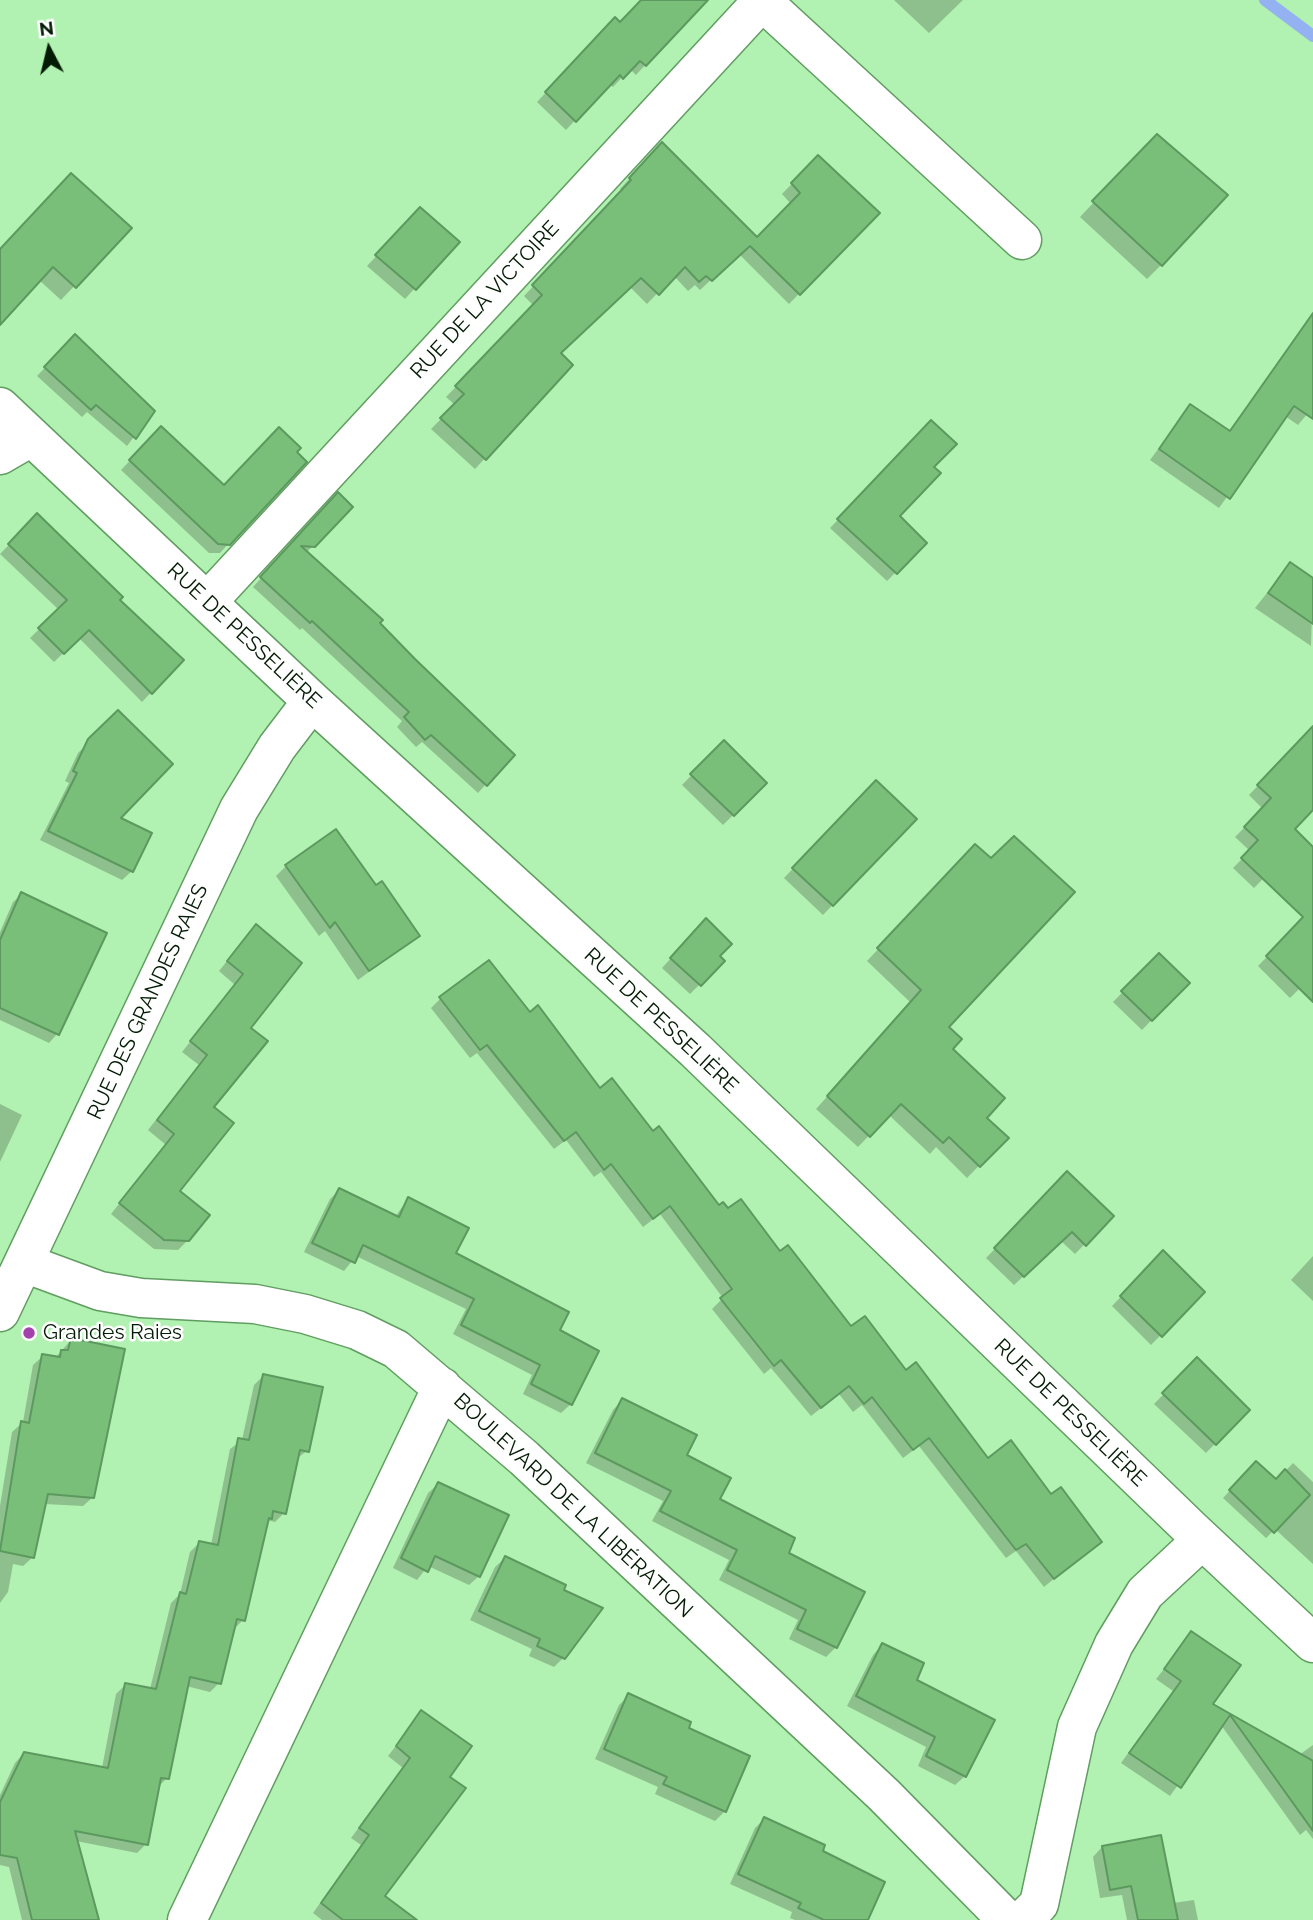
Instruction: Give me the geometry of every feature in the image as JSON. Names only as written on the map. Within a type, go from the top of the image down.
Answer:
[{"type":"street","points":[[763,1],[1023,240]]},
{"type":"street","name":"RUE DE LA VICTOIRE","points":[[208,601],[763,1]]},
{"type":"street","name":"RUE DE PESSELIÈRE","points":[[0,407],[15,446],[208,601],[312,701],[695,1050],[1202,1540],[1313,1643]]},
{"type":"street","name":"RUE DES GRANDES RAIES","points":[[0,1312],[239,809],[277,747],[312,701]]},
{"type":"street","points":[[24,1263],[100,1291],[141,1297],[255,1304],[305,1314],[356,1330],[396,1349],[442,1387]]},
{"type":"street","name":"BOULEVARD DE LA LIBÉRATION","points":[[187,1920],[442,1387],[524,1458],[884,1795],[1007,1920]]},
{"type":"street","points":[[1023,1920],[1039,1904],[1077,1727],[1114,1644],[1145,1593],[1202,1540]]},
{"type":"building","points":[[641,0],[708,0],[646,66],[640,61],[623,79],[620,75],[576,122],[545,92],[615,17],[620,22]]},
{"type":"building","points":[[1157,134],[1228,195],[1162,266],[1092,201]]},
{"type":"building","points":[[662,142],[757,237],[800,193],[791,183],[818,155],[880,213],[800,295],[750,246],[712,281],[706,276],[699,282],[685,267],[659,295],[641,278],[561,353],[573,365],[486,460],[440,418],[464,394],[455,386],[542,295],[532,285],[631,180],[629,178]]},
{"type":"building","points":[[71,173],[132,228],[76,288],[53,267],[0,325],[0,249]]},
{"type":"building","points":[[420,207],[460,242],[416,290],[375,255]]},
{"type":"building","points":[[1313,313],[1313,419],[1294,406],[1230,499],[1159,449],[1190,404],[1230,431]]},
{"type":"building","points":[[75,334],[155,411],[136,439],[96,405],[91,410],[44,367]]},
{"type":"building","points":[[931,420],[957,444],[934,467],[941,473],[900,516],[927,543],[897,574],[837,519]]},
{"type":"building","points":[[161,426],[224,485],[279,427],[301,448],[297,452],[307,462],[230,545],[218,544],[129,460]]},
{"type":"building","points":[[338,492],[353,507],[315,547],[301,546],[383,620],[380,623],[415,659],[515,755],[487,786],[431,735],[425,740],[404,717],[409,712],[312,621],[310,623],[260,577]]},
{"type":"building","points":[[37,513],[123,597],[120,600],[184,660],[152,694],[89,630],[64,654],[38,628],[67,600],[8,544]]},
{"type":"building","points":[[1290,562],[1313,578],[1313,624],[1268,593]]},
{"type":"building","points":[[118,710],[173,764],[121,818],[152,833],[133,872],[48,831],[77,773],[73,771],[88,739]]},
{"type":"building","points":[[1313,726],[1313,810],[1295,829],[1313,847],[1313,1002],[1266,956],[1303,917],[1241,858],[1258,840],[1244,827],[1271,798],[1257,785]]},
{"type":"building","points":[[724,740],[767,783],[734,816],[690,774]]},
{"type":"building","points":[[876,780],[917,819],[833,906],[792,868]]},
{"type":"building","points":[[336,829],[376,885],[382,881],[420,936],[369,971],[335,922],[330,928],[285,865]]},
{"type":"building","points":[[1014,836],[1075,892],[949,1027],[962,1039],[953,1049],[1005,1098],[987,1118],[1009,1138],[980,1167],[949,1137],[943,1143],[901,1104],[870,1137],[827,1096],[921,990],[877,948],[975,844],[991,858]]},
{"type":"building","points":[[21,892],[107,933],[59,1035],[0,1008],[0,940]]},
{"type":"building","points":[[706,918],[732,944],[720,956],[725,961],[701,986],[670,958]]},
{"type":"building","points":[[256,924],[302,963],[251,1028],[268,1041],[214,1107],[234,1123],[180,1191],[210,1215],[189,1241],[164,1240],[119,1203],[174,1134],[157,1120],[207,1055],[190,1041],[243,974],[227,961]]},
{"type":"building","points":[[1159,953],[1190,983],[1152,1021],[1121,991]]},
{"type":"building","points":[[489,960],[530,1012],[538,1005],[600,1088],[612,1078],[653,1131],[659,1126],[719,1205],[723,1202],[728,1208],[741,1199],[780,1251],[788,1245],[851,1326],[865,1316],[906,1370],[916,1362],[988,1458],[1011,1440],[1051,1494],[1061,1487],[1102,1542],[1054,1579],[1026,1544],[1016,1550],[929,1438],[913,1450],[872,1397],[864,1404],[849,1386],[821,1408],[781,1360],[774,1366],[720,1298],[732,1289],[670,1206],[653,1219],[611,1164],[604,1170],[576,1132],[564,1141],[487,1045],[480,1050],[439,997]]},
{"type":"building","points":[[1067,1171],[1114,1216],[1086,1246],[1072,1232],[1024,1277],[994,1248]]},
{"type":"building","points":[[339,1188],[399,1217],[408,1197],[469,1228],[456,1253],[569,1312],[560,1330],[599,1351],[572,1405],[531,1384],[540,1365],[461,1325],[474,1299],[363,1245],[355,1263],[312,1243]]},
{"type":"building","points":[[1163,1250],[1205,1292],[1162,1337],[1120,1296]]},
{"type":"building","points":[[71,1338],[125,1349],[94,1498],[48,1494],[34,1558],[0,1551],[21,1421],[29,1423],[42,1354],[60,1357],[61,1350],[68,1350]]},
{"type":"building","points":[[1197,1357],[1250,1410],[1216,1445],[1162,1393]]},
{"type":"building","points":[[263,1374],[323,1387],[309,1452],[300,1450],[286,1514],[273,1511],[272,1519],[269,1518],[245,1621],[237,1619],[221,1684],[190,1677],[169,1779],[161,1778],[148,1845],[75,1831],[99,1920],[32,1920],[17,1858],[0,1855],[0,1802],[24,1752],[108,1768],[125,1683],[156,1689],[180,1592],[186,1594],[199,1541],[218,1545],[238,1438],[249,1440]]},
{"type":"building","points":[[622,1398],[697,1435],[687,1455],[731,1478],[720,1499],[795,1538],[789,1553],[865,1592],[837,1648],[797,1629],[806,1610],[727,1570],[737,1550],[660,1511],[671,1491],[595,1453]]},
{"type":"building","points":[[1256,1461],[1276,1479],[1285,1469],[1310,1495],[1274,1533],[1229,1490]]},
{"type":"building","points":[[438,1482],[509,1515],[480,1577],[435,1556],[428,1572],[401,1558]]},
{"type":"building","points":[[505,1556],[566,1585],[564,1590],[603,1608],[565,1659],[537,1646],[540,1639],[479,1611]]},
{"type":"building","points":[[1191,1631],[1241,1665],[1213,1704],[1313,1761],[1313,1831],[1230,1715],[1181,1788],[1129,1753],[1181,1681],[1164,1669]]},
{"type":"building","points":[[882,1643],[924,1663],[917,1680],[995,1720],[966,1777],[926,1756],[935,1737],[856,1696]]},
{"type":"building","points":[[628,1693],[691,1722],[689,1728],[750,1756],[726,1812],[663,1784],[667,1777],[604,1749]]},
{"type":"building","points":[[421,1710],[472,1746],[450,1777],[466,1788],[385,1896],[417,1920],[343,1920],[321,1903],[369,1835],[359,1828],[410,1758],[396,1746]]},
{"type":"building","points":[[764,1817],[825,1845],[823,1851],[885,1882],[868,1920],[824,1920],[798,1908],[801,1903],[738,1874]]},
{"type":"building","points":[[1161,1835],[1178,1920],[1138,1920],[1131,1886],[1110,1890],[1102,1846]]},
{"type":"waterway","points":[[1265,0],[1313,36]]},
{"type":"place","name":"Grandes Raies","points":[[29,1333]]}]
